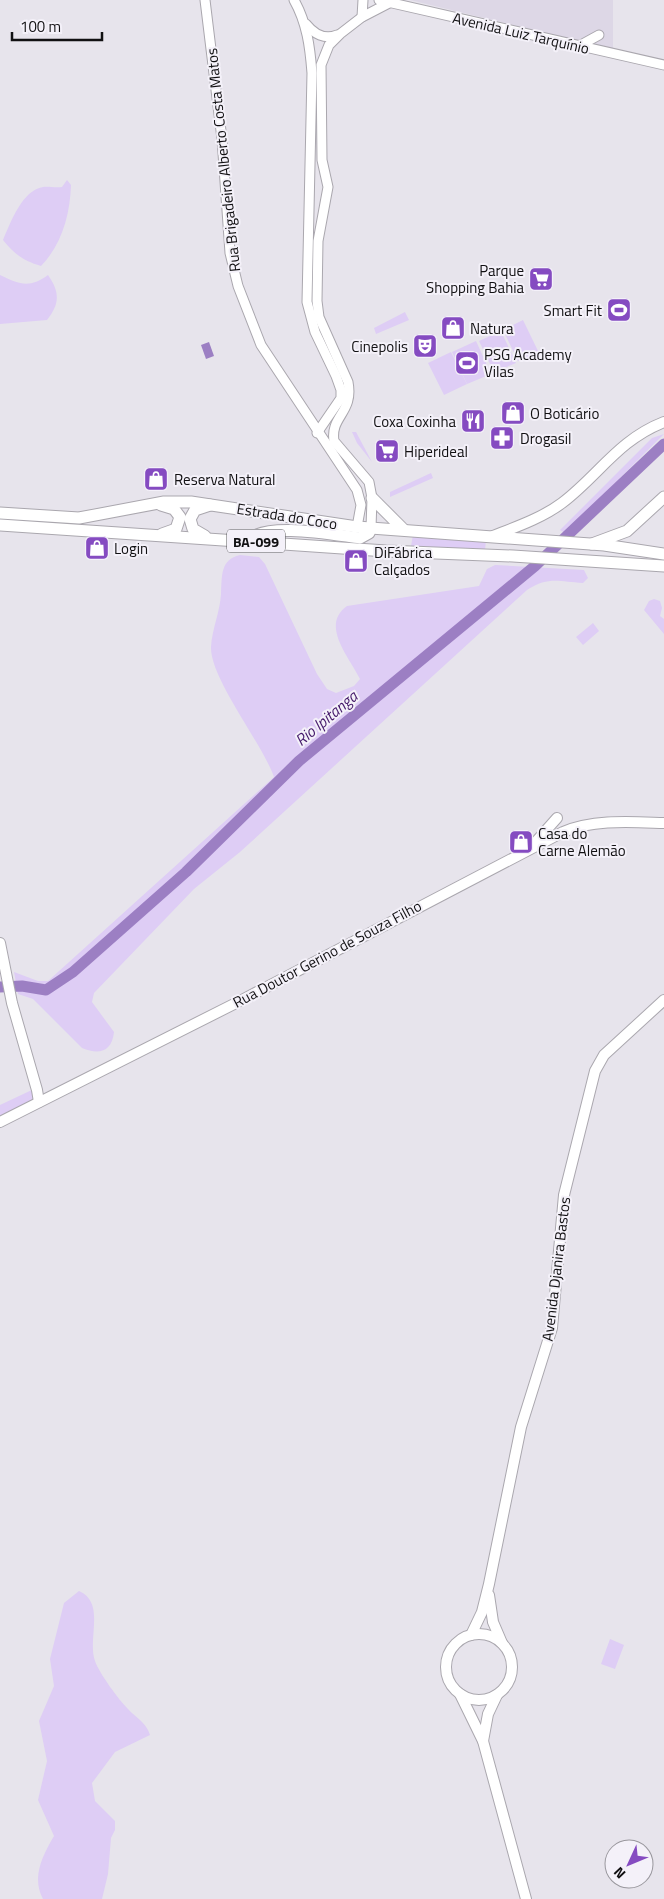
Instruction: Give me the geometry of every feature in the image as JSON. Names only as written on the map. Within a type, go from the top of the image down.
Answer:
[{"type":"main road","points":[[493,536],[544,514],[562,503],[622,445],[640,433],[664,422]]},
{"type":"main road","points":[[592,544],[627,531],[664,497]]},
{"type":"main road","points":[[372,498],[403,529]]},
{"type":"main road","name":"Estrada do Coco","points":[[0,513],[79,518],[180,501],[214,504],[371,528],[592,544]]},
{"type":"main road","points":[[157,504],[174,509],[180,517],[176,529],[158,536]]},
{"type":"main road","points":[[211,538],[193,529],[190,519],[195,510],[214,504]]},
{"type":"main road","name":"Estrada do Coco","points":[[0,525],[248,540],[386,551],[513,556],[664,566]]},
{"type":"main road","points":[[248,540],[253,534],[272,530],[360,538],[369,533],[371,528]]},
{"type":"main road","name":"BA-099","points":[[592,544],[625,547],[664,554]]},
{"type":"main road","points":[[530,849],[557,818]]},
{"type":"main road","name":"Rua Doutor Gerino de Souza Filho","points":[[0,1122],[575,827],[611,822],[664,823]]},
{"type":"main road","points":[[0,943],[12,1004],[38,1090],[39,1102]]},
{"type":"main road","name":"Avenida Djanira Bastos","points":[[471,1635],[482,1612],[490,1584],[521,1427],[552,1328],[564,1195],[595,1071],[613,1046],[664,1000]]},
{"type":"main road","points":[[38,1090],[49,1097]]},
{"type":"main road","name":"Avenida Djanira Bastos","points":[[490,1584],[491,1614],[503,1644]]},
{"type":"main road","points":[[483,1741],[488,1714],[498,1694],[506,1687],[512,1672],[510,1656],[503,1644],[488,1636],[471,1635],[455,1644],[447,1659],[447,1676],[450,1683],[460,1694],[483,1741],[526,1899]]},
{"type":"main road","points":[[460,1694],[479,1700],[498,1694]]},
{"type":"street","name":"Rua Brigadeiro Alberto Costa Matos","points":[[205,0],[222,140],[230,253],[238,286],[261,345],[357,490],[361,505],[357,526]]},
{"type":"street","points":[[294,0],[304,22],[309,43],[312,73],[308,314],[341,390],[341,398],[317,432]]},
{"type":"street","points":[[300,12],[301,0]]},
{"type":"street","points":[[362,17],[363,0]]},
{"type":"street","name":"Avenida Luiz Tarquínio","points":[[379,0],[664,65]]},
{"type":"street","points":[[371,528],[372,498],[370,486],[366,477],[352,464],[334,442],[334,428],[350,399],[350,391],[348,382],[319,317],[317,301],[318,241],[321,217],[326,203],[327,177],[322,160],[321,65],[329,45],[340,34],[362,17],[389,2]]},
{"type":"street","points":[[304,22],[319,36],[330,38],[340,34]]},
{"type":"street","points":[[579,46],[599,35]]},
{"type":"street","points":[[311,176],[322,174],[327,177]]},
{"type":"street","points":[[309,202],[317,206],[326,203]]},
{"type":"street","points":[[309,419],[330,411]]},
{"type":"street","points":[[357,490],[364,492],[370,486]]},
{"type":"shaded area","points":[[410,0],[613,0],[613,49]]},
{"type":"shaded area","points":[[67,180],[71,185],[69,207],[59,239],[41,266],[29,262],[15,253],[3,240],[9,225],[29,194],[43,187],[62,187]]},
{"type":"shaded area","points":[[0,275],[19,283],[29,284],[48,275],[55,287],[57,298],[54,309],[47,320],[0,324]]},
{"type":"shaded area","points":[[405,312],[409,320],[376,334],[374,328]]},
{"type":"shaded area","points":[[523,320],[539,353],[518,361],[503,330]]},
{"type":"shaded area","points":[[501,331],[516,363],[494,372],[479,341]]},
{"type":"shaded area","points":[[476,341],[491,374],[467,384],[452,352]]},
{"type":"shaded area","points":[[209,342],[214,356],[206,359],[201,345]]},
{"type":"shaded area","points":[[451,352],[467,384],[444,395],[428,363]]},
{"type":"shaded area","points":[[352,432],[356,432],[372,462],[357,443]]},
{"type":"shaded area","points":[[664,434],[565,533],[560,530],[652,438]]},
{"type":"shaded area","points":[[431,473],[433,478],[390,497],[390,492]]},
{"type":"shaded area","points":[[413,535],[486,539],[485,551],[416,548],[411,546]]},
{"type":"shaded area","points":[[240,555],[259,557],[265,564],[317,674],[327,689],[336,693],[354,686],[360,679],[344,651],[336,632],[336,622],[339,614],[347,606],[479,586],[487,569],[495,565],[584,570],[588,578],[583,583],[548,581],[527,590],[240,852],[194,889],[94,993],[92,1002],[114,1032],[111,1044],[107,1048],[99,1051],[88,1050],[82,1048],[33,999],[18,994],[14,972],[38,981],[48,981],[274,777],[268,763],[227,693],[213,660],[211,647],[220,601],[223,570],[229,560]]},
{"type":"shaded area","points":[[654,599],[660,601],[662,608],[660,616],[664,619],[664,634],[644,610],[649,601]]},
{"type":"shaded area","points":[[593,623],[599,631],[583,645],[576,637]]},
{"type":"shaded area","points":[[34,1089],[38,1099],[0,1119],[0,1105]]},
{"type":"shaded area","points":[[79,1591],[92,1604],[94,1612],[93,1652],[97,1666],[115,1693],[143,1723],[150,1735],[115,1752],[92,1783],[95,1801],[115,1821],[115,1830],[111,1838],[108,1874],[102,1899],[43,1899],[38,1883],[38,1874],[43,1858],[54,1836],[38,1800],[47,1761],[39,1721],[54,1686],[50,1659],[64,1603]]},
{"type":"shaded area","points":[[610,1639],[624,1645],[615,1669],[601,1664]]},
{"type":"waterway","name":"Rio Ipitanga","points":[[0,987],[22,986],[46,990],[73,972],[186,872],[299,761],[535,566],[664,444]]},
{"type":"place","name":"Parque Shopping Bahia","points":[[541,279]]},
{"type":"place","name":"Smart Fit","points":[[619,310]]},
{"type":"place","name":"Natura","points":[[453,328]]},
{"type":"place","name":"Cinepolis","points":[[425,346]]},
{"type":"place","name":"PSG Academy Vilas","points":[[467,363]]},
{"type":"place","name":"O Boticário","points":[[513,413]]},
{"type":"place","name":"Coxa Coxinha","points":[[473,421]]},
{"type":"place","name":"Drogasil","points":[[502,438]]},
{"type":"place","name":"Hiperideal","points":[[387,451]]},
{"type":"place","name":"Reserva Natural","points":[[156,479]]},
{"type":"place","name":"Login","points":[[97,548]]},
{"type":"place","name":"DiFábrica Calçados","points":[[356,561]]},
{"type":"place","name":"Casa do Carne Alemão","points":[[521,842]]}]
